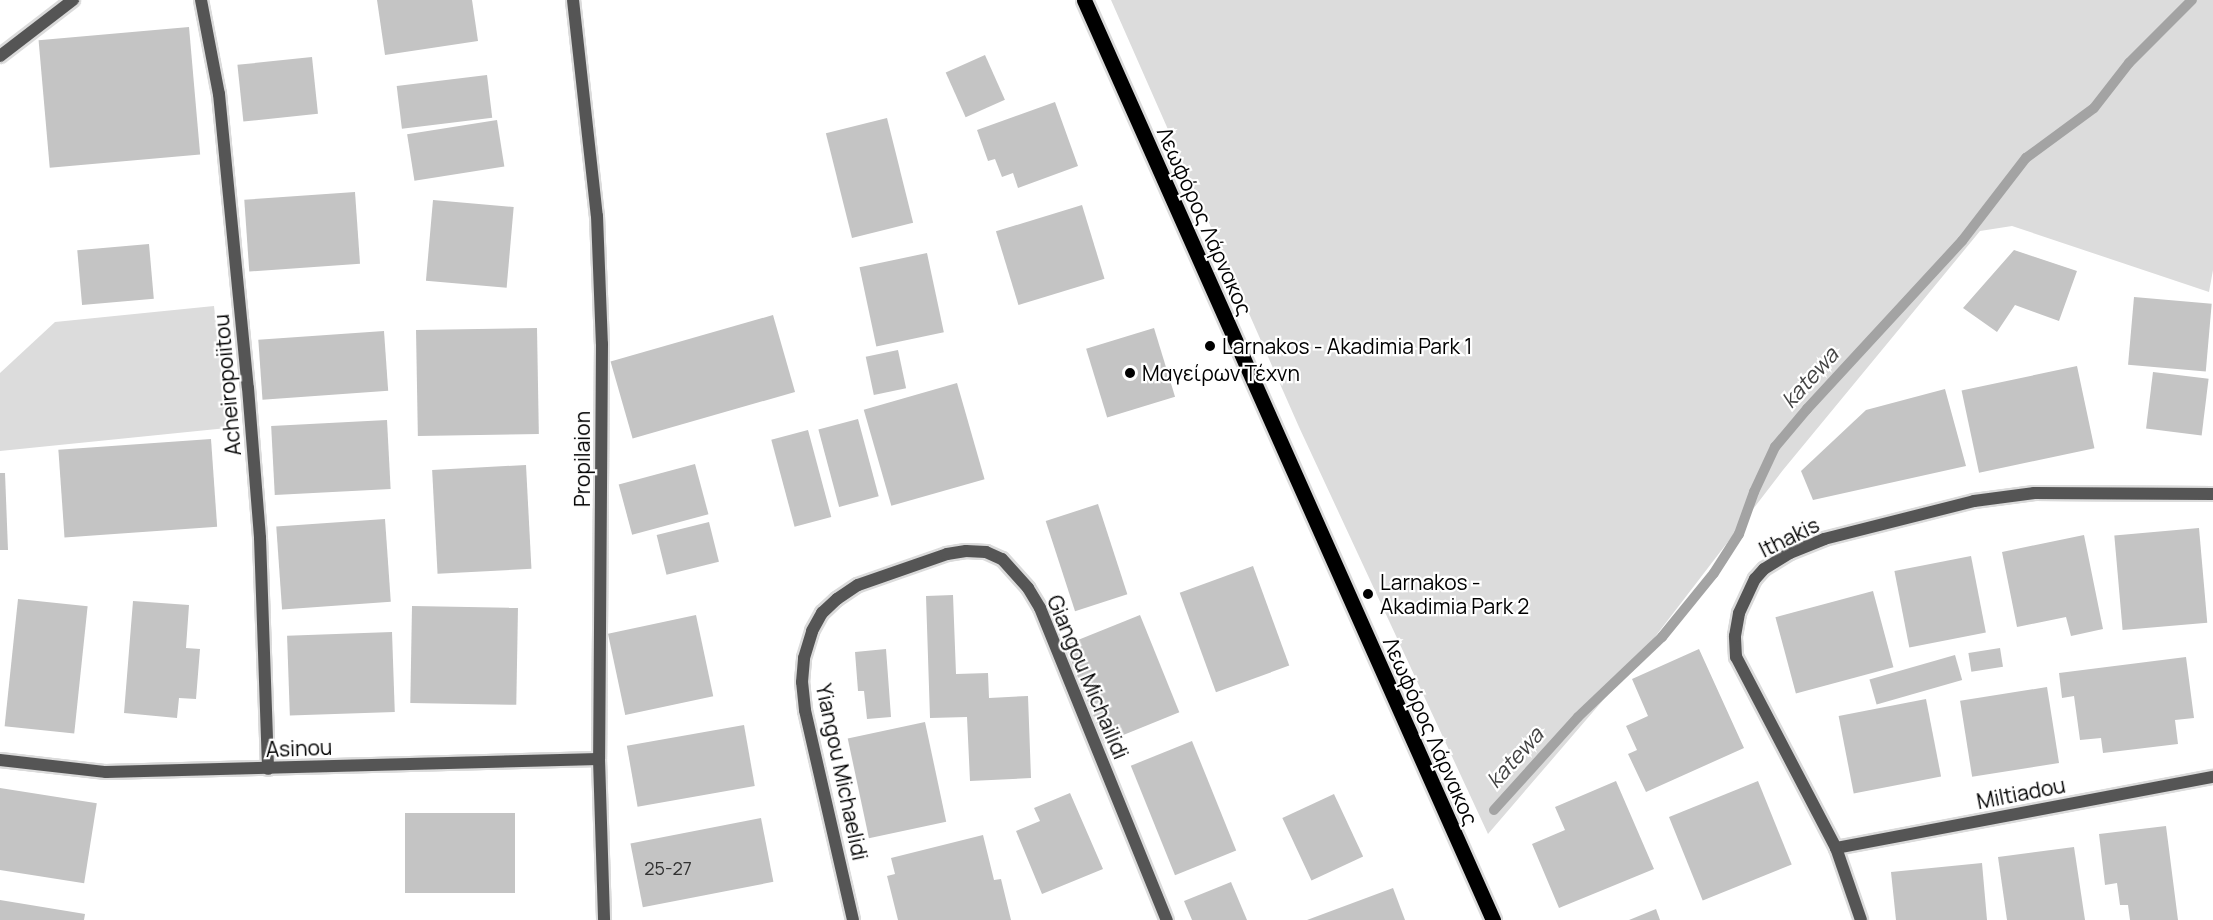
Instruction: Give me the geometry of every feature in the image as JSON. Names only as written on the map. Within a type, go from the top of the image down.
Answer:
[{"type":"main road","name":"Λεωφόρος Λάρνακος","points":[[1084,0],[1493,920]]},
{"type":"street","points":[[0,56],[73,0]]},
{"type":"street","name":"Acheiropoiitou","points":[[201,0],[219,94],[247,377],[260,538],[268,769]]},
{"type":"street","name":"Propilaion","points":[[573,0],[597,216],[602,344],[599,759],[604,920]]},
{"type":"street","name":"Ithakis","points":[[1860,920],[1836,848],[1736,657],[1735,636],[1739,613],[1747,592],[1764,569],[1790,553],[1824,539],[1974,501],[2034,493],[2213,494]]},
{"type":"street","name":"Giangou Michailidi","points":[[812,631],[822,613],[837,599],[858,585],[947,554],[986,552],[1002,559],[1021,579],[1040,608],[1167,920]]},
{"type":"street","name":"Yiangou Michaelidi","points":[[812,631],[803,670],[805,710],[853,920]]},
{"type":"street","name":"Asinou","points":[[0,760],[105,772],[599,759]]},
{"type":"street","name":"Miltiadou","points":[[1836,848],[2213,777]]},
{"type":"shaded area","points":[[1111,0],[2213,0],[2213,270],[2209,292],[2012,226],[1980,231],[1783,470],[1635,663],[1488,834],[1299,427]]},
{"type":"shaded area","points":[[214,306],[227,428],[0,451],[0,373],[55,322]]},
{"type":"building","points":[[377,0],[472,0],[478,41],[385,55]]},
{"type":"building","points":[[189,27],[200,155],[50,168],[39,40]]},
{"type":"building","points":[[985,55],[1005,100],[966,117],[946,72]]},
{"type":"building","points":[[312,57],[318,114],[243,122],[237,65]]},
{"type":"building","points":[[487,75],[492,118],[402,129],[397,86]]},
{"type":"building","points":[[1055,102],[1078,166],[1018,188],[1013,173],[1002,177],[995,159],[988,161],[977,130]]},
{"type":"building","points":[[887,118],[913,223],[852,238],[826,133]]},
{"type":"building","points":[[497,120],[504,166],[414,181],[407,134]]},
{"type":"building","points":[[355,192],[360,264],[249,272],[244,200]]},
{"type":"building","points":[[433,200],[514,207],[507,288],[426,281]]},
{"type":"building","points":[[1082,205],[1105,279],[1018,305],[996,231]]},
{"type":"building","points":[[149,244],[154,299],[82,305],[77,250]]},
{"type":"building","points":[[2014,250],[2077,271],[2059,321],[2015,305],[1997,332],[1963,308]]},
{"type":"building","points":[[927,253],[944,332],[876,347],[860,267]]},
{"type":"building","points":[[2134,297],[2212,304],[2206,372],[2128,365]]},
{"type":"building","points":[[773,315],[795,392],[633,438],[611,362]]},
{"type":"building","points":[[537,328],[539,434],[418,436],[416,330]]},
{"type":"building","name":"Μαγείρων Τέχνη","points":[[1154,328],[1175,397],[1107,418],[1086,349]]},
{"type":"building","points":[[384,331],[388,391],[262,400],[258,340]]},
{"type":"building","points":[[898,350],[906,388],[874,395],[866,357]]},
{"type":"building","points":[[2077,366],[2094,448],[1979,473],[1962,391]]},
{"type":"building","points":[[2153,372],[2209,379],[2202,435],[2146,429]]},
{"type":"building","points":[[957,383],[985,479],[891,506],[864,410]]},
{"type":"building","points":[[1945,389],[1966,466],[1813,500],[1801,471],[1866,410]]},
{"type":"building","points":[[858,419],[879,496],[839,507],[818,430]]},
{"type":"building","points":[[387,420],[391,489],[275,495],[271,426]]},
{"type":"building","points":[[808,430],[831,517],[795,527],[771,440]]},
{"type":"building","points":[[211,439],[217,527],[65,537],[58,450]]},
{"type":"building","points":[[695,464],[708,514],[632,535],[619,484]]},
{"type":"building","points":[[526,465],[531,569],[438,574],[432,470]]},
{"type":"building","points":[[0,473],[5,473],[8,550],[0,550]]},
{"type":"building","points":[[1098,504],[1127,594],[1075,611],[1046,521]]},
{"type":"building","points":[[385,519],[391,602],[282,609],[276,527]]},
{"type":"building","points":[[709,522],[719,562],[667,575],[657,535]]},
{"type":"building","points":[[2199,528],[2207,623],[2123,630],[2114,535]]},
{"type":"building","points":[[2084,535],[2103,629],[2071,636],[2066,617],[2017,627],[2002,552]]},
{"type":"building","points":[[1971,556],[1986,633],[1909,647],[1894,571]]},
{"type":"building","points":[[1253,566],[1289,666],[1216,692],[1180,593]]},
{"type":"building","points":[[1873,591],[1893,667],[1796,693],[1775,617]]},
{"type":"building","points":[[953,595],[956,674],[988,673],[989,698],[1028,696],[1031,778],[970,781],[967,717],[930,718],[926,596]]},
{"type":"building","points":[[18,599],[88,606],[74,734],[5,726]]},
{"type":"building","points":[[133,601],[189,605],[186,648],[200,649],[196,699],[179,698],[177,718],[124,713]]},
{"type":"building","points":[[412,606],[518,608],[516,705],[410,703]]},
{"type":"building","points":[[696,615],[713,696],[625,715],[608,634]]},
{"type":"building","points":[[1140,615],[1179,712],[1104,743],[1065,645]]},
{"type":"building","points":[[392,632],[395,712],[290,716],[287,636]]},
{"type":"building","points":[[2000,648],[2003,667],[1971,672],[1968,653]]},
{"type":"building","points":[[886,649],[891,717],[867,719],[864,691],[858,691],[855,652]]},
{"type":"building","points":[[1699,649],[1744,748],[1646,792],[1628,754],[1637,750],[1626,726],[1648,716],[1632,679]]},
{"type":"building","points":[[1955,655],[1962,680],[1877,705],[1869,680]]},
{"type":"building","points":[[2186,657],[2194,718],[2175,720],[2178,744],[2103,753],[2101,738],[2080,740],[2074,696],[2062,698],[2059,673]]},
{"type":"building","points":[[2047,687],[2059,763],[1972,777],[1960,701]]},
{"type":"building","points":[[1926,699],[1941,777],[1854,794],[1839,716]]},
{"type":"building","points":[[925,722],[946,822],[869,838],[848,738]]},
{"type":"building","points":[[744,725],[755,786],[638,807],[627,746]]},
{"type":"building","points":[[1192,741],[1236,850],[1175,875],[1131,766]]},
{"type":"building","points":[[1616,781],[1654,869],[1559,908],[1532,844],[1565,830],[1555,807]]},
{"type":"building","points":[[1758,781],[1792,864],[1703,900],[1669,817]]},
{"type":"building","points":[[0,788],[97,803],[84,883],[0,870]]},
{"type":"building","points":[[1070,793],[1103,869],[1042,894],[1016,831],[1040,821],[1034,808]]},
{"type":"building","points":[[1334,794],[1363,857],[1312,881],[1282,818]]},
{"type":"building","points":[[405,813],[515,813],[515,893],[405,893]]},
{"type":"building","points":[[761,818],[773,882],[643,907],[630,843]]},
{"type":"building","points":[[2166,826],[2178,920],[2130,920],[2128,905],[2120,905],[2117,883],[2105,885],[2099,834]]},
{"type":"building","points":[[983,835],[994,880],[1001,879],[1011,920],[898,920],[887,876],[895,874],[891,858]]},
{"type":"building","points":[[2074,847],[2085,920],[2007,920],[1998,857]]},
{"type":"building","points":[[1982,863],[1987,920],[1896,920],[1891,872]]},
{"type":"building","points":[[1231,882],[1247,920],[1192,920],[1184,901]]},
{"type":"building","points":[[1393,888],[1405,920],[1307,920]]},
{"type":"building","points":[[0,900],[85,914],[84,920],[0,920]]},
{"type":"building","points":[[1656,909],[1660,920],[1629,920]]},
{"type":"waterway","name":"katewa","points":[[1494,810],[1578,717],[1662,637],[1714,573],[1739,534],[1754,492],[1775,447],[1807,409],[1962,241],[2026,158],[2094,108],[2129,63],[2192,0]]},
{"type":"place","name":"Larnakos - Akadimia Park 1","points":[[1210,346]]},
{"type":"place","name":"Μαγείρων Τέχνη","points":[[1130,373]]},
{"type":"place","name":"Larnakos - Akadimia Park 2","points":[[1368,594]]}]
